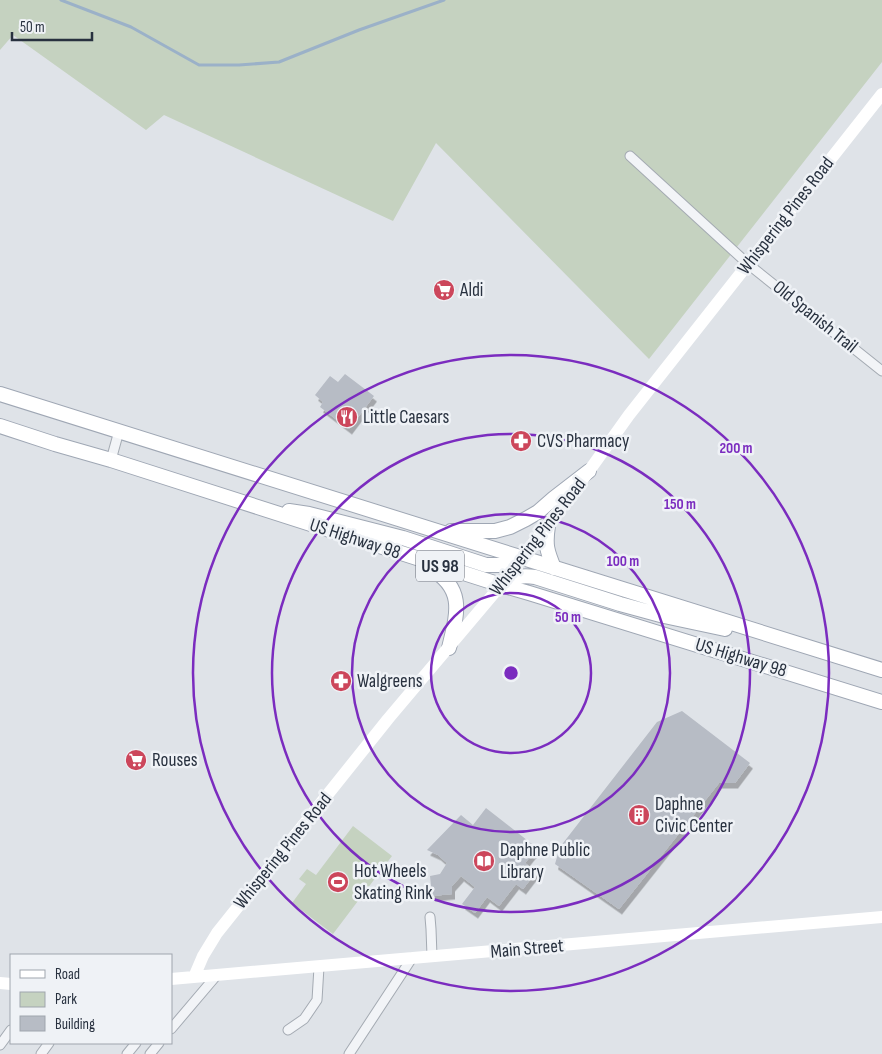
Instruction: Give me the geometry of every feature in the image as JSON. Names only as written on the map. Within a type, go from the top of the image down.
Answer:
[{"type":"main road","name":"US Highway 98","points":[[0,394],[882,670]]},
{"type":"main road","name":"US Highway 98","points":[[0,426],[502,585],[882,702]]},
{"type":"main road","points":[[437,532],[495,531],[510,527],[538,512],[589,471]]},
{"type":"main road","points":[[258,508],[309,514],[403,538],[486,565],[506,565],[523,558]]},
{"type":"main road","points":[[548,526],[546,540],[554,568]]},
{"type":"main road","points":[[410,556],[442,575],[450,584],[457,605],[448,648]]},
{"type":"main road","points":[[502,585],[513,578],[524,576],[536,577],[664,616],[727,630],[780,638]]},
{"type":"street","name":"Whispering Pines Road","points":[[194,977],[203,956],[217,933],[388,719],[502,585],[548,526],[629,415],[882,94]]},
{"type":"street","name":"Old Spanish Trail","points":[[630,156],[748,264],[882,371]]},
{"type":"street","points":[[111,460],[119,431]]},
{"type":"street","points":[[430,917],[432,956]]},
{"type":"street","name":"Main Street","points":[[172,979],[882,917]]},
{"type":"street","points":[[349,1054],[412,958]]},
{"type":"street","points":[[288,1030],[304,1019],[317,1000],[319,967]]},
{"type":"street","points":[[172,1029],[216,976]]},
{"type":"street","points":[[0,1045],[10,1031]]},
{"type":"street","points":[[41,1054],[49,1044]]},
{"type":"street","points":[[127,1054],[135,1044]]},
{"type":"street","points":[[150,1054],[158,1044]]},
{"type":"green space","points":[[0,0],[882,0],[882,62],[649,359],[436,143],[393,221],[164,115],[146,130],[13,35],[0,50]]},
{"type":"green space","name":"Hot Wheels Skating Rink","points":[[353,826],[392,856],[333,934],[292,903],[306,884],[299,879],[307,869],[316,875]]},
{"type":"building","points":[[345,374],[374,396],[349,429],[320,407],[323,402],[315,395],[330,376],[338,382]]},
{"type":"building","name":"Daphne Civic Center","points":[[682,711],[750,763],[735,783],[719,783],[619,909],[555,864],[560,847],[657,722]]},
{"type":"building","name":"Daphne Public Library","points":[[486,808],[537,848],[525,863],[536,872],[523,889],[516,884],[499,906],[487,897],[475,913],[462,904],[475,887],[461,876],[452,886],[452,894],[432,896],[430,876],[440,874],[447,863],[438,855],[427,850],[461,815],[473,825]]},
{"type":"waterway","points":[[61,0],[131,27],[199,65],[279,62],[359,30],[444,0]]},
{"type":"place","name":"Aldi","points":[[444,290]]},
{"type":"place","name":"Little Caesars","points":[[347,417]]},
{"type":"place","name":"CVS Pharmacy","points":[[521,441]]},
{"type":"place","name":"Walgreens","points":[[341,681]]},
{"type":"place","name":"Rouses","points":[[136,760]]},
{"type":"place","name":"Daphne Civic Center","points":[[639,815]]},
{"type":"place","name":"Daphne Public Library","points":[[484,861]]},
{"type":"place","name":"Hot Wheels Skating Rink","points":[[338,882]]}]
